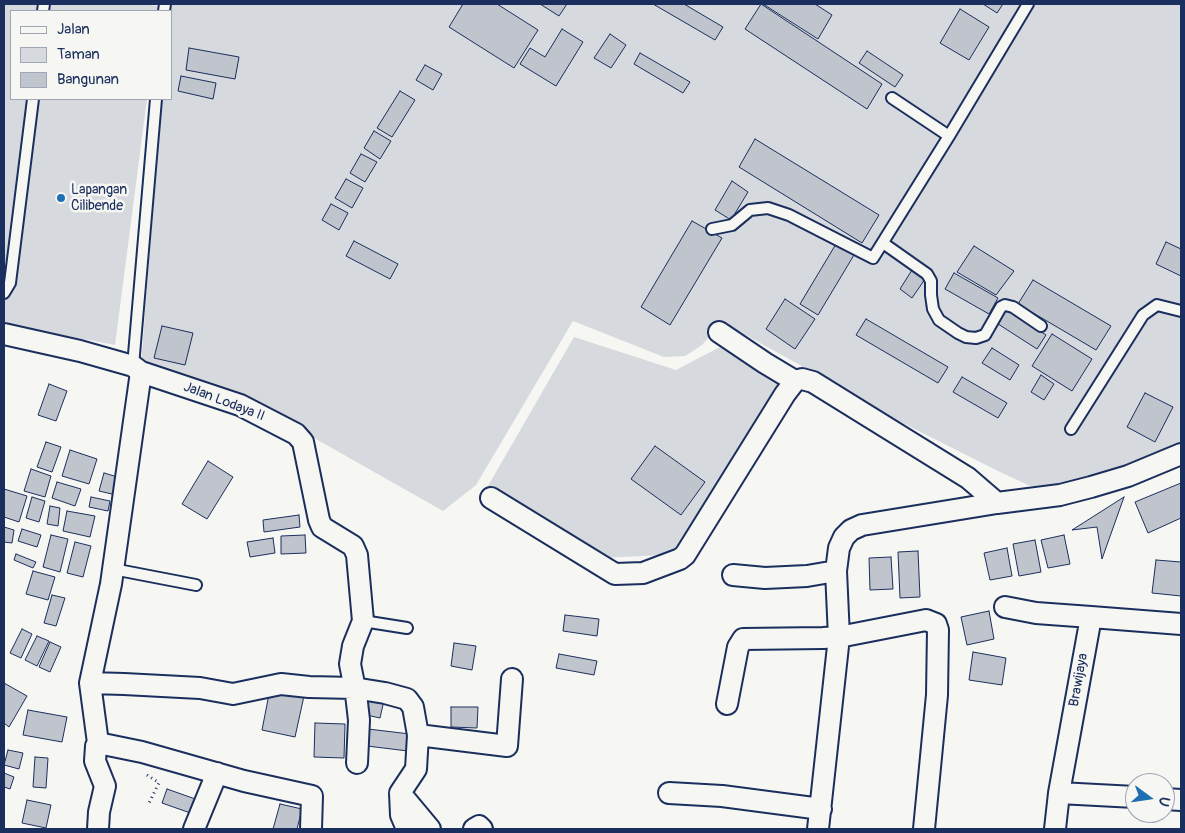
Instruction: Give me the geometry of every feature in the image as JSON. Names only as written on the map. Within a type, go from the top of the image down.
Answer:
[{"type":"street","points":[[719,332],[794,382]]},
{"type":"street","name":"Jalan Lodaya II","points":[[4,334],[80,351],[240,405],[296,434],[303,442],[322,527],[353,546],[357,555],[364,621],[351,656],[350,664],[359,720],[357,763]]},
{"type":"street","points":[[98,829],[98,812],[105,786],[95,762],[98,742],[90,683],[112,584],[137,369]]},
{"type":"street","points":[[491,498],[615,574],[643,573],[680,559],[686,555],[784,394],[794,382],[802,379],[813,382],[968,478],[997,503]]},
{"type":"street","points":[[818,829],[839,637],[836,571],[839,548],[844,537],[851,530],[862,525],[997,503],[1060,495],[1091,488],[1128,476],[1181,454]]},
{"type":"street","points":[[733,575],[765,578],[807,576],[836,571]]},
{"type":"street","points":[[1005,607],[1036,613],[1181,624]]},
{"type":"street","name":"Brawijaya","points":[[1055,829],[1059,793],[1091,617]]},
{"type":"street","points":[[727,704],[738,647],[743,639],[839,637],[926,620],[936,624],[938,630],[938,695],[924,829]]},
{"type":"street","points":[[418,736],[507,746],[512,679]]},
{"type":"street","points":[[90,683],[200,688],[233,694],[281,684],[308,687],[354,688],[386,693],[407,699],[413,707],[418,736],[416,769],[400,793],[401,815],[407,829]]},
{"type":"street","points":[[98,742],[142,752],[264,786],[312,796],[311,829]]},
{"type":"street","points":[[194,829],[217,773]]},
{"type":"street","points":[[400,793],[430,829]]},
{"type":"street","points":[[669,793],[722,796],[821,809]]},
{"type":"street","points":[[1059,793],[1125,796]]},
{"type":"street","points":[[474,829],[479,826],[482,829]]},
{"type":"lane","points":[[712,228],[732,225],[750,210],[768,208],[789,215],[874,258],[1028,4]]},
{"type":"lane","points":[[892,98],[949,136]]},
{"type":"lane","points":[[4,293],[10,283],[33,100]]},
{"type":"lane","points":[[137,369],[156,100]]},
{"type":"lane","points":[[883,243],[927,274],[931,281],[933,309],[939,320],[958,334],[976,338],[985,335],[1001,307],[1005,305],[1014,308],[1041,326]]},
{"type":"lane","points":[[1071,429],[1143,314],[1157,305],[1181,311]]},
{"type":"lane","points":[[113,569],[196,585]]},
{"type":"lane","points":[[364,621],[407,628]]},
{"type":"path","points":[[142,752],[135,768],[159,783],[149,803]]},
{"type":"green space","name":"Lapangan Cilibende","points":[[4,4],[140,4],[160,6],[158,10],[10,10],[10,100],[147,100],[115,345],[4,324]]},
{"type":"green space","points":[[168,4],[1181,4],[1181,447],[1090,481],[1040,488],[1028,485],[996,470],[877,410],[722,322],[702,345],[685,356],[664,357],[573,321],[476,485],[443,511],[256,405],[141,367],[161,100],[172,100],[172,10],[168,10]]},
{"type":"green space","points":[[574,337],[676,370],[720,347],[788,381],[684,554],[599,558],[488,486]]},
{"type":"building","points":[[463,4],[497,4],[538,30],[514,68],[449,27]]},
{"type":"building","points":[[540,4],[567,4],[559,16]]},
{"type":"building","points":[[653,4],[684,4],[723,27],[715,40]]},
{"type":"building","points":[[761,4],[882,84],[867,109],[745,29]]},
{"type":"building","points":[[763,4],[815,4],[832,15],[818,39]]},
{"type":"building","points":[[983,4],[1003,4],[997,13]]},
{"type":"building","points":[[960,9],[989,27],[969,60],[940,43]]},
{"type":"building","points":[[562,29],[583,42],[556,86],[520,64],[530,48],[545,57]]},
{"type":"building","points":[[610,34],[626,45],[611,68],[594,58]]},
{"type":"building","points":[[189,48],[239,57],[235,79],[186,70]]},
{"type":"building","points":[[867,51],[903,75],[895,87],[859,63]]},
{"type":"building","points":[[640,53],[690,82],[683,93],[634,64]]},
{"type":"building","points":[[425,65],[442,74],[433,90],[416,80]]},
{"type":"building","points":[[181,76],[216,83],[213,99],[178,91]]},
{"type":"building","points":[[400,91],[415,100],[392,137],[377,128]]},
{"type":"building","points":[[374,131],[391,141],[380,159],[364,148]]},
{"type":"building","points":[[755,139],[879,215],[862,243],[739,167]]},
{"type":"building","points":[[361,154],[377,162],[365,182],[350,173]]},
{"type":"building","points":[[346,179],[363,188],[352,208],[335,198]]},
{"type":"building","points":[[732,181],[748,192],[731,220],[715,210]]},
{"type":"building","points":[[331,204],[348,213],[339,230],[322,220]]},
{"type":"building","points":[[692,221],[722,238],[670,325],[641,307]]},
{"type":"building","points":[[354,241],[398,264],[390,279],[346,256]]},
{"type":"building","points":[[1166,242],[1181,249],[1181,276],[1156,264]]},
{"type":"building","points":[[836,244],[854,255],[818,315],[800,304]]},
{"type":"building","points":[[974,246],[1014,271],[996,295],[957,272]]},
{"type":"building","points":[[912,270],[925,279],[912,298],[900,289]]},
{"type":"building","points":[[954,273],[998,298],[989,314],[945,289]]},
{"type":"building","points":[[1033,280],[1111,326],[1096,350],[1018,304]]},
{"type":"building","points":[[785,299],[815,319],[795,349],[766,329]]},
{"type":"building","points":[[1004,308],[1046,335],[1037,349],[995,322]]},
{"type":"building","points":[[866,319],[948,367],[938,383],[856,335]]},
{"type":"building","points":[[162,326],[193,333],[185,365],[154,358]]},
{"type":"building","points":[[1052,334],[1092,359],[1072,391],[1032,366]]},
{"type":"building","points":[[992,348],[1019,365],[1010,380],[982,363]]},
{"type":"building","points":[[1041,375],[1054,384],[1044,400],[1031,392]]},
{"type":"building","points":[[962,377],[1007,403],[998,418],[953,392]]},
{"type":"building","points":[[49,384],[67,391],[56,421],[38,415]]},
{"type":"building","points":[[1145,393],[1173,407],[1155,442],[1127,427]]},
{"type":"building","points":[[46,442],[61,447],[52,472],[37,467]]},
{"type":"building","points":[[655,446],[705,482],[681,515],[631,479]]},
{"type":"building","points":[[70,450],[97,459],[89,484],[62,476]]},
{"type":"building","points":[[208,461],[233,477],[207,519],[182,504]]},
{"type":"building","points":[[31,469],[51,476],[45,497],[24,491]]},
{"type":"building","points":[[104,473],[121,478],[116,495],[99,491]]},
{"type":"building","points":[[57,482],[81,489],[75,506],[52,498]]},
{"type":"building","points":[[1181,483],[1181,518],[1148,533],[1135,502]]},
{"type":"building","points":[[4,489],[27,496],[19,522],[4,517]]},
{"type":"building","points":[[32,497],[45,501],[39,522],[26,518]]},
{"type":"building","points":[[91,497],[110,501],[108,511],[89,507]]},
{"type":"building","points":[[1124,497],[1102,559],[1097,527],[1072,530]]},
{"type":"building","points":[[50,506],[60,508],[58,526],[47,524]]},
{"type":"building","points":[[67,511],[95,516],[90,537],[63,531]]},
{"type":"building","points":[[299,515],[300,527],[264,532],[263,520]]},
{"type":"building","points":[[4,527],[14,530],[12,543],[4,542]]},
{"type":"building","points":[[22,529],[41,535],[37,547],[18,541]]},
{"type":"building","points":[[51,535],[68,539],[60,572],[43,567]]},
{"type":"building","points":[[305,535],[306,553],[281,554],[281,536]]},
{"type":"building","points":[[1064,535],[1070,564],[1048,568],[1041,540]]},
{"type":"building","points":[[273,538],[275,553],[250,557],[247,542]]},
{"type":"building","points":[[1035,540],[1041,572],[1019,576],[1013,544]]},
{"type":"building","points":[[75,542],[91,546],[83,577],[67,573]]},
{"type":"building","points":[[1007,548],[1012,576],[990,580],[984,553]]},
{"type":"building","points":[[918,551],[920,597],[900,598],[898,552]]},
{"type":"building","points":[[16,554],[36,562],[33,568],[14,560]]},
{"type":"building","points":[[891,557],[893,589],[870,590],[869,558]]},
{"type":"building","points":[[1156,560],[1181,562],[1181,596],[1152,593]]},
{"type":"building","points":[[33,571],[55,577],[48,600],[26,594]]},
{"type":"building","points":[[52,595],[65,598],[56,626],[44,623]]},
{"type":"building","points":[[989,611],[994,639],[967,645],[961,617]]},
{"type":"building","points":[[565,615],[599,619],[597,636],[563,631]]},
{"type":"building","points":[[22,629],[32,634],[21,658],[10,653]]},
{"type":"building","points":[[37,636],[49,641],[37,666],[25,660]]},
{"type":"building","points":[[50,642],[61,647],[50,672],[39,667]]},
{"type":"building","points":[[454,643],[476,646],[472,670],[451,666]]},
{"type":"building","points":[[973,652],[1006,658],[1002,685],[969,680]]},
{"type":"building","points":[[559,654],[597,661],[594,675],[556,668]]},
{"type":"building","points":[[4,683],[27,696],[9,727],[4,723]]},
{"type":"building","points":[[270,689],[304,696],[295,737],[262,730]]},
{"type":"building","points":[[367,692],[385,696],[380,718],[362,714]]},
{"type":"building","points":[[451,707],[478,707],[477,728],[451,727]]},
{"type":"building","points":[[28,710],[67,717],[62,742],[23,735]]},
{"type":"building","points":[[315,723],[345,724],[344,758],[314,757]]},
{"type":"building","points":[[368,729],[410,734],[408,751],[367,746]]},
{"type":"building","points":[[8,750],[23,753],[19,769],[4,765]]},
{"type":"building","points":[[35,757],[48,758],[46,788],[33,787]]},
{"type":"building","points":[[4,773],[14,777],[10,789],[4,787]]},
{"type":"building","points":[[167,789],[201,801],[196,815],[162,803]]},
{"type":"building","points":[[27,800],[51,805],[46,828],[22,823]]},
{"type":"building","points":[[280,804],[302,809],[297,829],[273,829]]},
{"type":"place","name":"Lapangan Cilibende","points":[[61,198]]}]
